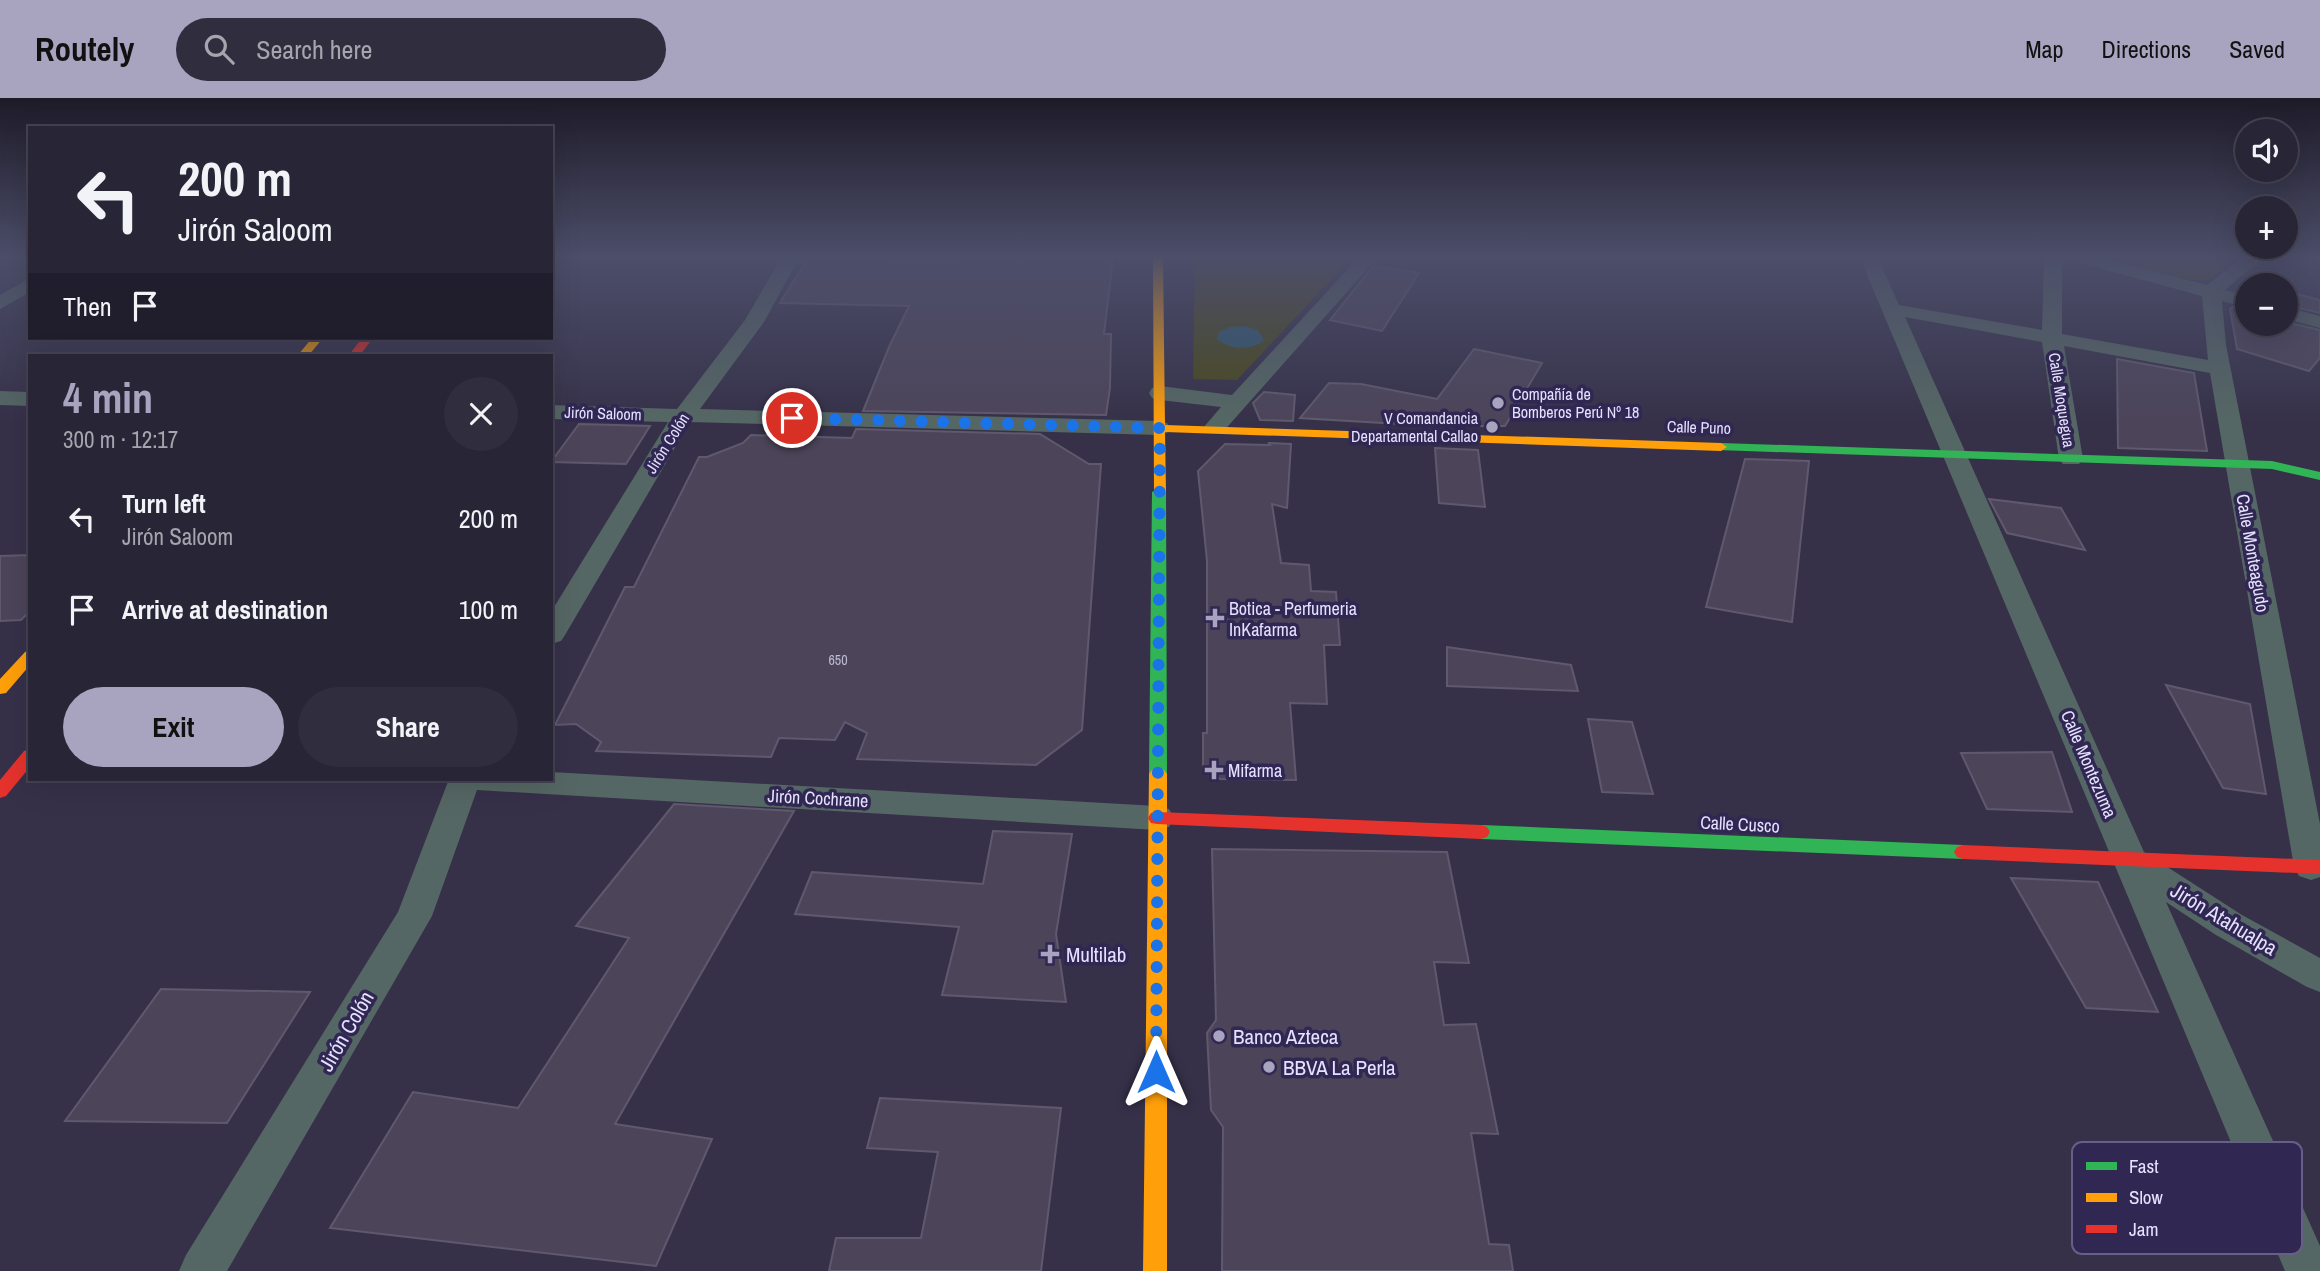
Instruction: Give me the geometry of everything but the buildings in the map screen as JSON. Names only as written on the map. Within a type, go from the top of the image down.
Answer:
[{"type":"street","name":"Jirón Colón","points":[[553,632],[683,416],[759,313]]},
{"type":"street","points":[[1155,1271],[1159,313]]},
{"type":"street","points":[[1214,429],[1318,313]]},
{"type":"street","name":"Calle Montezuma","points":[[1893,313],[2252,1142]]},
{"type":"street","points":[[1912,313],[2219,368]]},
{"type":"street","name":"Calle Moquegua","points":[[2052,313],[2052,338],[2071,459]]},
{"type":"street","name":"Calle Monteagudo","points":[[2213,313],[2219,368],[2316,867]]},
{"type":"street","points":[[2298,316],[2320,322]]},
{"type":"street","points":[[304,354],[316,340]]},
{"type":"street","points":[[355,354],[366,340]]},
{"type":"street","points":[[1160,393],[1237,402]]},
{"type":"street","points":[[0,398],[28,399]]},
{"type":"street","name":"Jirón Saloom","points":[[553,412],[1160,428]]},
{"type":"street","name":"Calle Puno","points":[[1160,428],[2272,465],[2320,476]]},
{"type":"street","points":[[0,689],[28,657]]},
{"type":"street","points":[[10,753],[28,754]]},
{"type":"street","points":[[0,792],[28,757]]},
{"type":"street","name":"Jirón Colón","points":[[202,1271],[414,916],[465,781]]},
{"type":"street","name":"Jirón Cochrane","points":[[513,781],[1157,818]]},
{"type":"street","name":"Calle Cusco","points":[[1157,818],[2316,867]]},
{"type":"street","name":"Jirón Atahualpa","points":[[2130,860],[2229,925],[2320,976]]},
{"type":"street","name":"Calle Montezuma","points":[[2301,1254],[2308,1271]]},
{"type":"shaded area","points":[[1194,313],[1300,313],[1237,380],[1193,379]]},
{"type":"water","points":[[1245,326],[1258,330],[1264,340],[1253,346],[1240,348],[1217,339],[1219,332],[1230,327]]},
{"type":"traffic: fast","points":[[1721,447],[2272,465],[2320,476]]},
{"type":"traffic: fast","points":[[1158,774],[1159,492]]},
{"type":"traffic: fast","points":[[1481,832],[1963,852]]},
{"type":"traffic: slow","points":[[1158,313],[1159,492]]},
{"type":"traffic: slow","points":[[304,354],[316,340]]},
{"type":"traffic: slow","points":[[1159,428],[1721,447]]},
{"type":"traffic: slow","points":[[0,689],[28,657]]},
{"type":"traffic: slow","points":[[1155,1271],[1158,774]]},
{"type":"traffic: jam","points":[[355,354],[366,340]]},
{"type":"traffic: jam","points":[[0,792],[28,757]]},
{"type":"traffic: jam","points":[[1157,818],[1481,832]]},
{"type":"traffic: jam","points":[[1963,852],[2320,867]]},
{"type":"place","name":"Compañía de Bomberos Perú Nº 18","points":[[1498,403]]},
{"type":"place","name":"V Comandancia Departamental Callao","points":[[1492,427]]},
{"type":"place","name":"Botica - Perfumeria InKafarma","points":[[1215,618]]},
{"type":"place","name":"Mifarma","points":[[1214,770]]},
{"type":"place","name":"Multilab","points":[[1050,954]]},
{"type":"place","name":"Banco Azteca","points":[[1219,1036]]},
{"type":"place","name":"BBVA La Perla","points":[[1269,1067]]},
{"type":"route","points":[[792,418],[1160,428],[1156,1072]]}]
